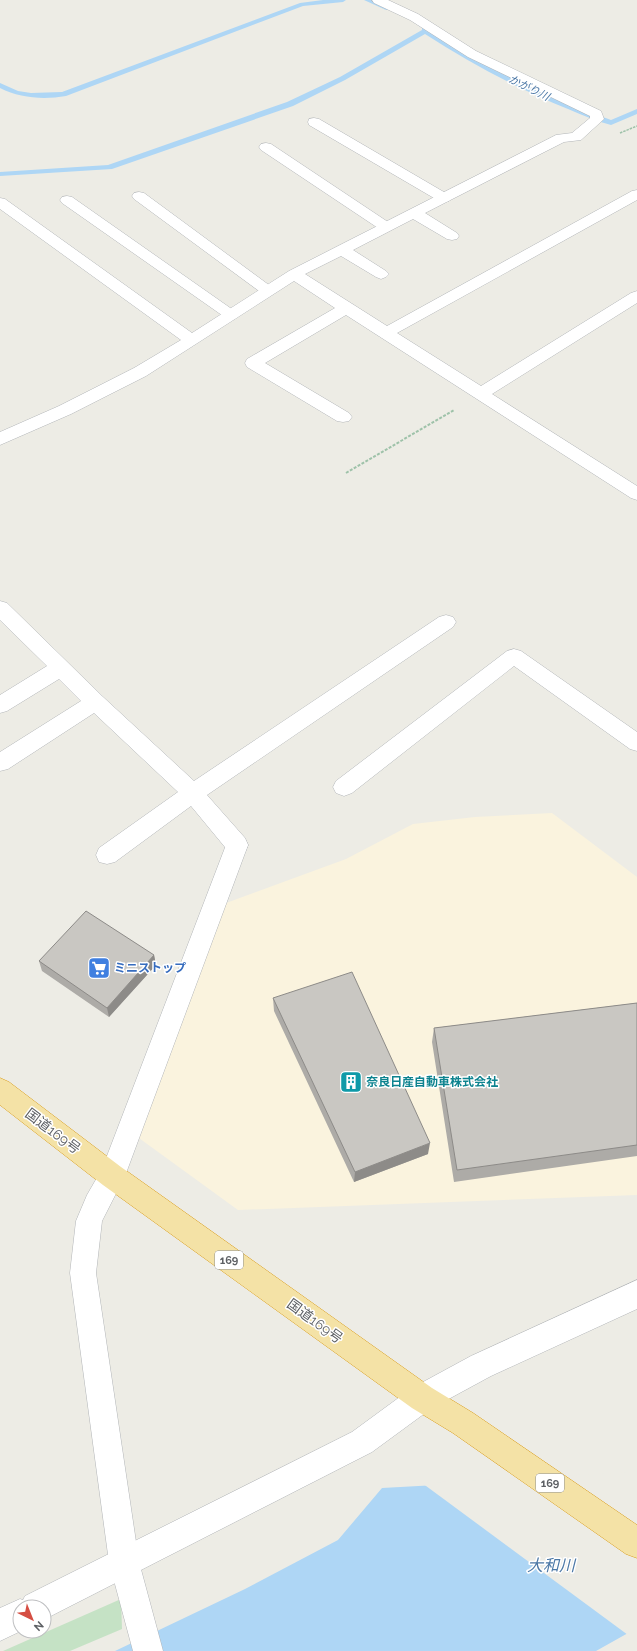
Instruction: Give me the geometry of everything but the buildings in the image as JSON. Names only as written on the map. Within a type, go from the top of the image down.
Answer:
[{"type":"highway","name":"国道169号","points":[[0,1090],[112,1176],[422,1398],[463,1423],[637,1543]]},
{"type":"street","points":[[0,439],[65,410],[140,372],[294,274],[561,138],[576,137],[597,119],[596,114],[472,54],[414,16],[378,0]]},
{"type":"street","points":[[386,334],[637,194]]},
{"type":"street","points":[[0,202],[192,340]]},
{"type":"street","points":[[414,213],[452,236]]},
{"type":"street","points":[[342,250],[380,274]]},
{"type":"street","points":[[294,274],[637,494]]},
{"type":"street","points":[[480,394],[637,296]]},
{"type":"street","points":[[343,417],[253,363],[346,308]]},
{"type":"street","points":[[0,608],[95,702],[193,793],[236,845]]},
{"type":"street","points":[[107,855],[193,793],[446,622]]},
{"type":"street","points":[[344,787],[514,656],[637,743]]},
{"type":"street","points":[[0,705],[60,668]]},
{"type":"street","points":[[0,763],[95,702]]},
{"type":"street","points":[[52,1599],[362,1442],[422,1398],[481,1366],[539,1338],[614,1306],[637,1294]]},
{"type":"street","points":[[0,1625],[12,1619]]},
{"type":"lane","points":[[314,122],[444,198]]},
{"type":"lane","points":[[266,147],[386,227]]},
{"type":"lane","points":[[139,196],[268,291]]},
{"type":"lane","points":[[67,200],[231,314]]},
{"type":"lane","points":[[147,1647],[124,1562],[83,1274],[89,1221],[96,1204],[112,1176],[236,845]]},
{"type":"path","points":[[346,473],[480,394]]},
{"type":"shaded area","name":"奈良日産自動車株式会社","points":[[552,813],[637,877],[637,1195],[238,1210],[132,1133],[218,906],[346,859],[413,824],[475,817]]},
{"type":"green space","points":[[121,1599],[122,1629],[70,1651],[3,1651],[30,1639],[52,1639],[52,1629]]},
{"type":"water","name":"大和川","points":[[637,1474],[637,1628],[596,1651],[115,1651],[245,1589],[338,1540],[382,1488]]},
{"type":"pier","points":[[637,1472],[637,1630],[628,1635],[422,1483]]},
{"type":"waterway","points":[[0,85],[16,92],[31,96],[63,94],[302,4],[343,0]]},
{"type":"waterway","points":[[367,0],[388,9]]},
{"type":"waterway","points":[[421,25],[425,27],[425,31]]},
{"type":"waterway","points":[[0,174],[109,167],[290,104],[342,79],[425,31]]},
{"type":"waterway","name":"かがり川","points":[[425,31],[492,71],[563,105],[611,123],[637,111]]},
{"type":"place","name":"ミニストップ","points":[[99,968]]},
{"type":"place","name":"奈良日産自動車株式会社","points":[[351,1082]]}]
